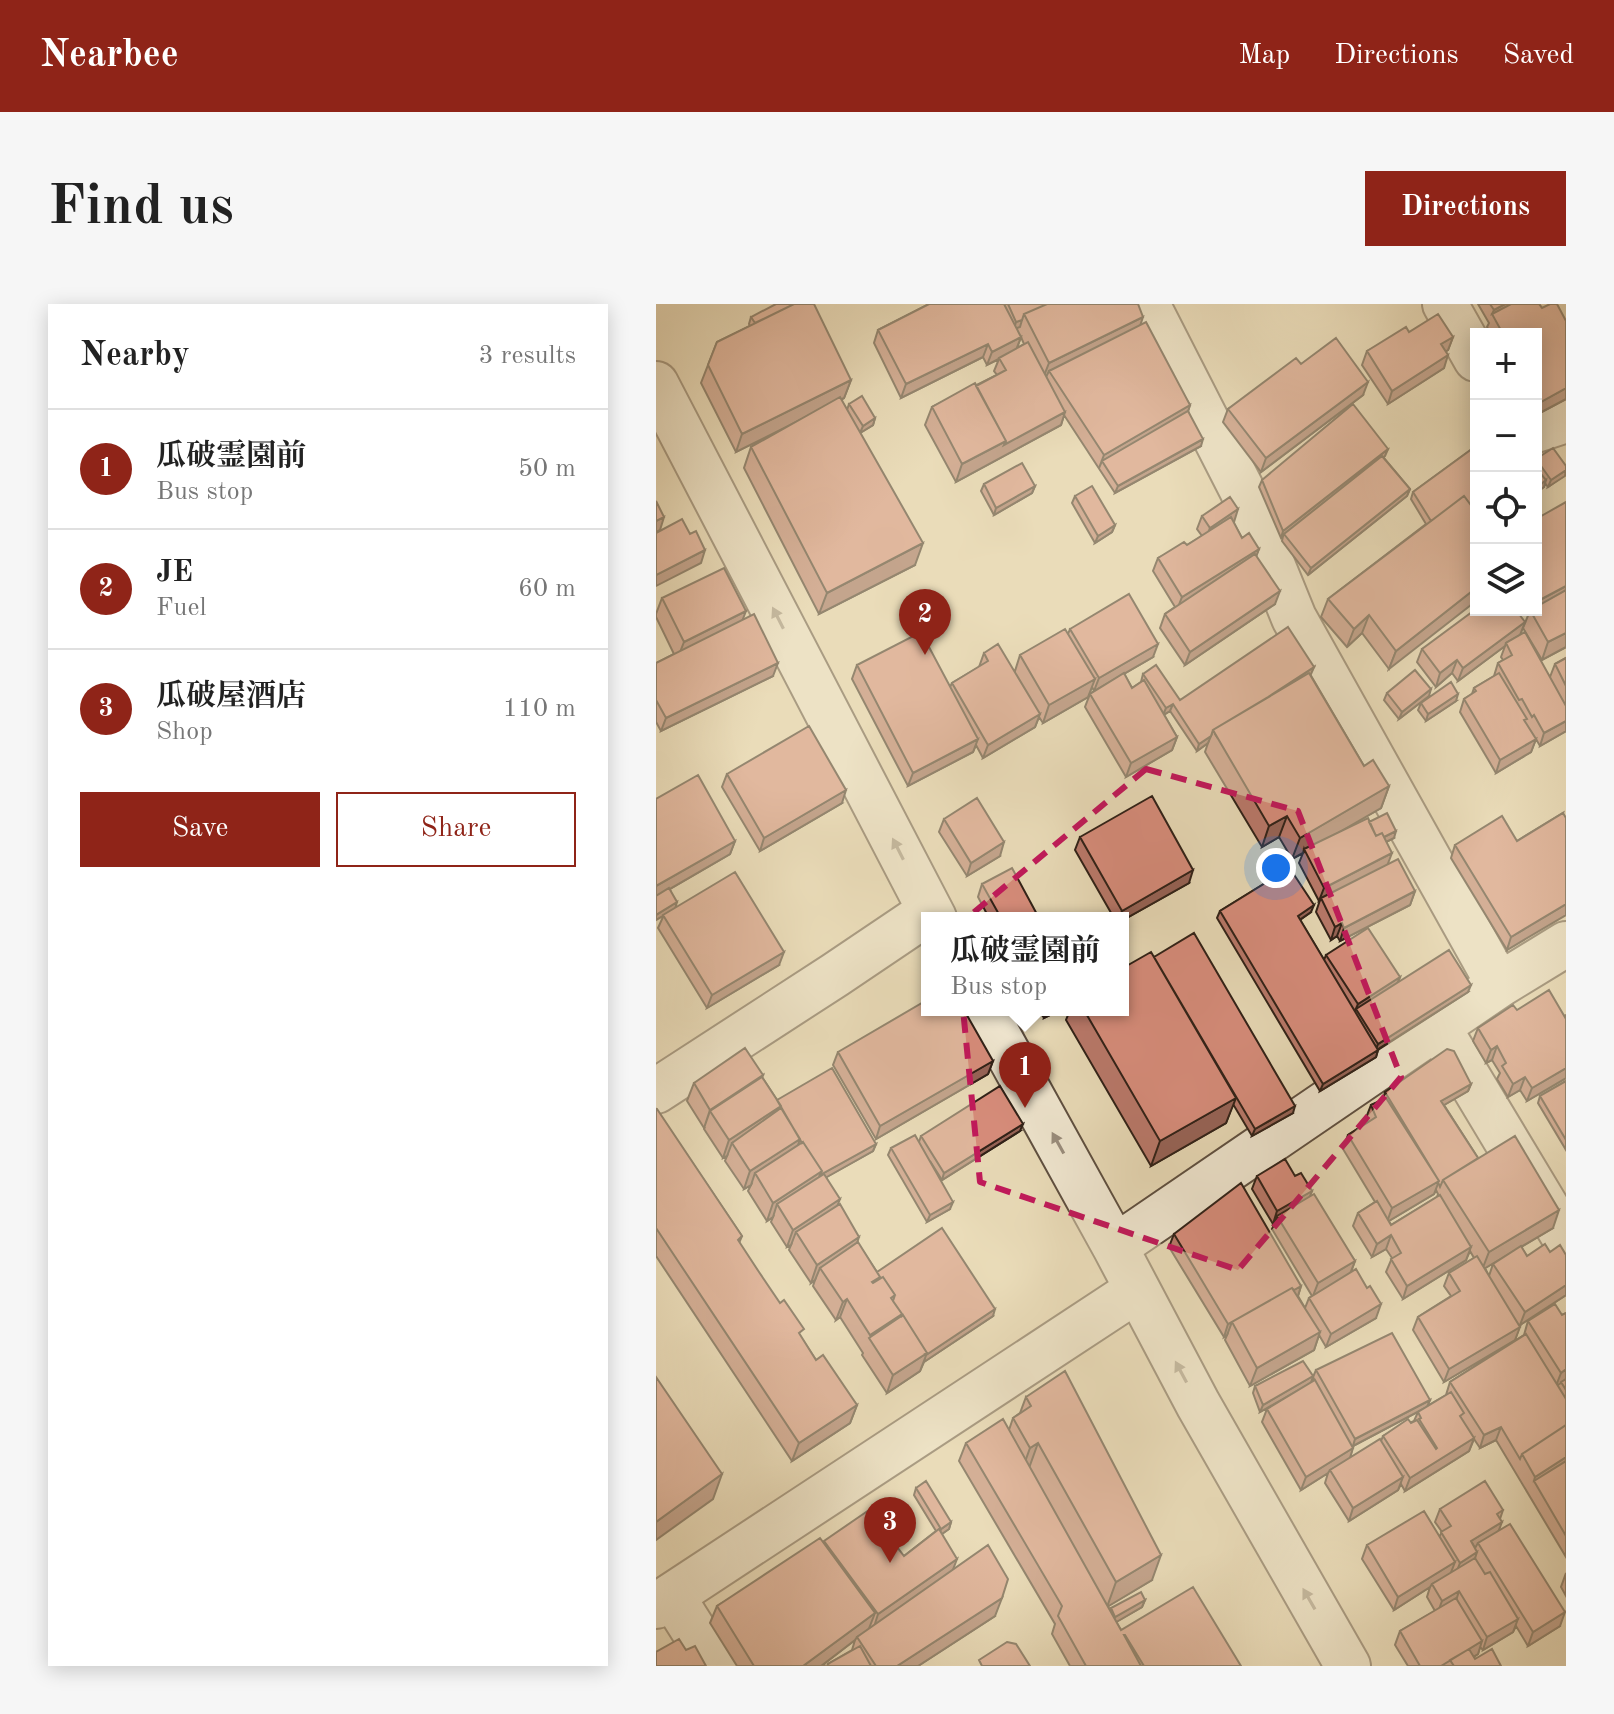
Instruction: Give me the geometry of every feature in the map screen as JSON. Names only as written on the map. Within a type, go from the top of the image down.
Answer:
[{"type":"street","points":[[1147,304],[1242,490],[1294,618],[1499,985]]},
{"type":"street","points":[[1445,304],[1470,348]]},
{"type":"street","points":[[656,384],[931,912]]},
{"type":"street","points":[[1542,428],[1566,420]]},
{"type":"street","points":[[656,1091],[921,921]]},
{"type":"street","points":[[1115,1247],[1499,985],[1566,944]]},
{"type":"street","points":[[987,1016],[1198,1404],[1348,1666]]},
{"type":"street","points":[[1438,1027],[1566,1240]]},
{"type":"street","points":[[716,1666],[664,1601],[1137,1290]]},
{"type":"highlighted area","points":[[1146,769],[1298,811],[1401,1077],[1238,1270],[980,1182],[955,928]]},
{"type":"building","points":[[776,304],[794,304],[755,323],[751,317]]},
{"type":"building","points":[[794,304],[814,304],[851,380],[742,434],[708,365],[717,342]]},
{"type":"building","points":[[929,304],[1004,304],[1021,337],[992,352],[988,344],[906,384],[878,330]]},
{"type":"building","points":[[1008,304],[1047,304],[1024,314],[1022,320],[1016,322]]},
{"type":"building","points":[[1047,304],[1138,304],[1143,317],[1049,363],[1024,314]]},
{"type":"building","points":[[1490,304],[1505,304],[1494,310]]},
{"type":"building","points":[[1511,304],[1539,304],[1542,308],[1557,304],[1566,321],[1566,388],[1542,401],[1542,328],[1500,328],[1492,314]]},
{"type":"building","points":[[1438,314],[1453,337],[1441,344],[1448,355],[1392,391],[1367,351],[1406,327],[1409,332]]},
{"type":"building","points":[[1146,322],[1190,405],[1104,455],[1049,371]]},
{"type":"building","points":[[1336,338],[1368,382],[1266,458],[1228,409],[1296,358],[1301,364]]},
{"type":"building","points":[[1028,342],[1065,412],[1004,445],[1006,441],[976,386],[1006,370],[999,358]]},
{"type":"building","points":[[975,383],[1006,441],[962,464],[932,407]]},
{"type":"building","points":[[862,396],[875,418],[863,426],[849,404]]},
{"type":"building","points":[[840,397],[923,543],[827,593],[751,447]]},
{"type":"building","points":[[1353,404],[1388,449],[1283,531],[1262,480]]},
{"type":"building","points":[[1188,411],[1203,439],[1118,486],[1102,461]]},
{"type":"building","points":[[1553,448],[1566,470],[1551,480],[1542,467],[1542,455]]},
{"type":"building","points":[[1470,450],[1470,504],[1464,496],[1431,521],[1413,492]]},
{"type":"building","points":[[1382,456],[1410,489],[1311,568],[1284,534]]},
{"type":"building","points":[[1022,463],[1035,486],[996,508],[984,484]]},
{"type":"building","points":[[1092,486],[1115,525],[1098,536],[1075,496]]},
{"type":"building","points":[[1464,496],[1470,504],[1470,593],[1396,651],[1369,615],[1354,629],[1328,599]]},
{"type":"building","points":[[1230,497],[1238,509],[1210,528],[1202,516]]},
{"type":"building","points":[[656,501],[664,517],[656,521]]},
{"type":"building","points":[[1566,502],[1566,586],[1542,599],[1542,544],[1542,516]]},
{"type":"building","points":[[1231,517],[1242,538],[1249,533],[1259,549],[1182,597],[1158,558],[1184,542],[1187,545]]},
{"type":"building","points":[[682,519],[690,534],[696,531],[705,550],[656,575],[656,533]]},
{"type":"building","points":[[1255,554],[1280,591],[1190,652],[1165,614]]},
{"type":"building","points":[[724,568],[746,611],[684,642],[662,598]]},
{"type":"building","points":[[1566,590],[1566,633],[1548,642],[1533,616],[1542,616],[1542,604]]},
{"type":"building","points":[[1129,594],[1158,644],[1099,678],[1070,629]]},
{"type":"building","points":[[1470,613],[1470,616],[1520,616],[1525,622],[1463,668],[1457,660],[1440,673],[1422,649]]},
{"type":"building","points":[[754,614],[778,663],[666,718],[656,700],[656,663]]},
{"type":"building","points":[[1288,627],[1314,667],[1213,730],[1211,736],[1199,744],[1173,704],[1166,708],[1143,674],[1156,665],[1180,700]]},
{"type":"building","points":[[1065,629],[1095,679],[1049,705],[1020,655]]},
{"type":"building","points":[[921,632],[978,739],[913,773],[857,665]]},
{"type":"building","points":[[1525,632],[1566,706],[1566,721],[1544,733],[1522,699],[1519,700],[1498,663],[1512,655],[1506,643]]},
{"type":"building","points":[[998,644],[1040,714],[988,745],[952,683],[988,661],[984,653]]},
{"type":"building","points":[[1566,658],[1566,686],[1555,664]]},
{"type":"building","points":[[1415,670],[1431,689],[1402,712],[1387,693]]},
{"type":"building","points":[[1124,673],[1132,688],[1144,680],[1177,737],[1131,763],[1090,694]]},
{"type":"building","points":[[1309,673],[1364,766],[1373,760],[1389,786],[1300,838],[1287,816],[1269,826],[1213,730]]},
{"type":"building","points":[[1499,673],[1536,739],[1500,760],[1464,699],[1476,691],[1474,688]]},
{"type":"building","points":[[1451,682],[1458,694],[1428,714],[1421,703]]},
{"type":"building","points":[[809,726],[846,790],[764,838],[727,774]]},
{"type":"building","points":[[698,775],[735,841],[656,886],[656,799]]},
{"type":"building","points":[[1152,796],[1193,870],[1122,911],[1080,837]]},
{"type":"building","points":[[977,798],[1004,842],[971,863],[944,819]]},
{"type":"building","points":[[1387,813],[1396,831],[1384,837],[1382,833],[1376,836],[1369,822]]},
{"type":"building","points":[[1563,813],[1566,818],[1566,904],[1511,937],[1455,845],[1502,816],[1517,841]]},
{"type":"building","points":[[1368,818],[1376,836],[1382,833],[1392,853],[1324,888],[1304,849]]},
{"type":"building","points":[[1283,858],[1314,905],[1298,916],[1378,1050],[1323,1084],[1220,911],[1275,877],[1269,867]]},
{"type":"building","points":[[1398,859],[1415,891],[1344,928],[1342,923],[1335,927],[1321,898]]},
{"type":"building","points":[[1012,868],[1036,912],[998,912],[982,884]]},
{"type":"building","points":[[735,872],[784,952],[712,995],[663,915]]},
{"type":"building","points":[[669,888],[677,902],[656,915],[656,896]]},
{"type":"building","points":[[1368,928],[1400,977],[1358,1004],[1326,955]]},
{"type":"building","points":[[1194,933],[1295,1106],[1255,1129],[1154,957]]},
{"type":"building","points":[[1449,950],[1471,985],[1378,1044],[1356,1009]]},
{"type":"building","points":[[1151,952],[1236,1098],[1160,1141],[1087,1016],[1129,1016],[1129,965]]},
{"type":"building","points":[[1549,990],[1566,1019],[1566,1068],[1532,1088],[1525,1077],[1513,1084],[1502,1066],[1506,1063],[1497,1046],[1491,1050],[1478,1028],[1513,1005],[1517,1010]]},
{"type":"building","points":[[921,1004],[921,1016],[967,1016],[993,1061],[880,1126],[838,1052]]},
{"type":"building","points":[[745,1048],[763,1075],[710,1110],[694,1083]]},
{"type":"building","points":[[1447,1049],[1454,1051],[1471,1084],[1441,1101],[1478,1158],[1443,1180],[1440,1187],[1385,1092]]},
{"type":"building","points":[[832,1068],[876,1144],[820,1175],[822,1171],[777,1100]]},
{"type":"building","points":[[762,1077],[781,1106],[729,1140],[710,1111]]},
{"type":"building","points":[[1566,1081],[1566,1140],[1540,1096]]},
{"type":"building","points":[[1000,1086],[1023,1124],[944,1173],[921,1136]]},
{"type":"building","points":[[1386,1098],[1439,1181],[1392,1208],[1348,1135],[1376,1117],[1371,1105]]},
{"type":"building","points":[[781,1108],[800,1139],[750,1171],[732,1143]]},
{"type":"building","points":[[656,1109],[742,1236],[738,1240],[759,1272],[780,1303],[784,1300],[804,1329],[799,1333],[816,1360],[823,1355],[857,1405],[799,1443],[656,1228]]},
{"type":"building","points":[[915,1135],[953,1202],[930,1215],[891,1148]]},
{"type":"building","points":[[1515,1136],[1559,1210],[1489,1252],[1443,1180]]},
{"type":"building","points":[[803,1142],[822,1171],[773,1203],[755,1173]]},
{"type":"building","points":[[1285,1159],[1295,1176],[1301,1173],[1312,1191],[1277,1211],[1257,1176]]},
{"type":"building","points":[[824,1174],[840,1199],[793,1230],[777,1204]]},
{"type":"building","points":[[1241,1183],[1301,1286],[1228,1324],[1174,1234]]},
{"type":"building","points":[[1314,1194],[1355,1261],[1318,1283],[1277,1216]]},
{"type":"building","points":[[1440,1195],[1471,1247],[1407,1286],[1391,1259],[1401,1253],[1391,1235],[1377,1244],[1358,1213],[1377,1201],[1391,1225]]},
{"type":"building","points":[[840,1204],[859,1237],[817,1265],[796,1232]]},
{"type":"building","points":[[942,1228],[995,1309],[926,1355],[903,1315],[901,1317],[893,1301],[895,1295],[883,1277],[879,1279],[877,1272]]},
{"type":"building","points":[[858,1242],[880,1277],[872,1282],[883,1277],[895,1295],[891,1298],[902,1314],[870,1335],[847,1299],[843,1302],[820,1268]]},
{"type":"building","points":[[1545,1244],[1550,1252],[1560,1245],[1566,1255],[1566,1285],[1525,1312],[1493,1264],[1521,1246],[1527,1256]]},
{"type":"building","points":[[1477,1256],[1520,1327],[1449,1369],[1418,1317],[1460,1291],[1449,1273]]},
{"type":"building","points":[[1356,1269],[1381,1304],[1331,1334],[1309,1298]]},
{"type":"building","points":[[1292,1288],[1320,1332],[1257,1368],[1232,1322]]},
{"type":"building","points":[[1555,1304],[1562,1315],[1566,1313],[1566,1369],[1561,1373],[1528,1321]]},
{"type":"building","points":[[903,1315],[927,1353],[893,1375],[869,1338]]},
{"type":"building","points":[[1392,1333],[1430,1400],[1355,1439],[1316,1370]]},
{"type":"building","points":[[1526,1334],[1566,1399],[1566,1425],[1522,1454],[1520,1459],[1501,1427],[1484,1435],[1450,1382]]},
{"type":"building","points":[[1303,1361],[1313,1376],[1263,1405],[1255,1386]]},
{"type":"building","points":[[1065,1371],[1161,1555],[1116,1582],[1038,1443],[1030,1448],[1013,1418],[1031,1406],[1026,1397]]},
{"type":"building","points":[[656,1377],[722,1474],[656,1522]]},
{"type":"building","points":[[1315,1380],[1353,1448],[1306,1477],[1267,1409]]},
{"type":"building","points":[[1451,1392],[1464,1413],[1460,1416],[1474,1438],[1410,1478],[1383,1436],[1408,1419],[1411,1423],[1417,1420],[1436,1449],[1418,1412]]},
{"type":"building","points":[[1003,1419],[1121,1630],[1193,1587],[1241,1666],[1144,1666],[1124,1635],[1141,1666],[1086,1666],[1058,1616],[1062,1606],[966,1443]]},
{"type":"building","points":[[1566,1425],[1566,1457],[1535,1477],[1522,1454]]},
{"type":"building","points":[[1380,1439],[1403,1477],[1353,1508],[1330,1470]]},
{"type":"building","points":[[1566,1461],[1566,1536],[1534,1481]]},
{"type":"building","points":[[926,1481],[951,1522],[941,1529],[916,1488]]},
{"type":"building","points":[[1485,1481],[1503,1510],[1497,1514],[1502,1522],[1471,1541],[1477,1552],[1460,1563],[1441,1532],[1451,1526],[1440,1509]]},
{"type":"building","points":[[869,1510],[904,1556],[939,1529],[957,1559],[878,1614],[824,1541]]},
{"type":"building","points":[[1424,1511],[1455,1562],[1398,1597],[1367,1545]]},
{"type":"building","points":[[1510,1524],[1565,1612],[1533,1632],[1478,1543]]},
{"type":"building","points":[[820,1538],[875,1613],[803,1666],[754,1666],[717,1606]]},
{"type":"building","points":[[988,1545],[1008,1579],[1002,1598],[897,1666],[876,1666],[857,1637]]},
{"type":"building","points":[[1475,1558],[1485,1574],[1490,1572],[1518,1619],[1487,1637],[1459,1591],[1442,1601],[1432,1584]]},
{"type":"building","points":[[1141,1592],[1145,1600],[1115,1617],[1111,1608]]},
{"type":"building","points":[[1456,1598],[1482,1641],[1441,1666],[1420,1666],[1400,1631]]},
{"type":"building","points":[[679,1639],[686,1650],[695,1646],[706,1666],[656,1666],[656,1652]]},
{"type":"building","points":[[1007,1642],[1016,1644],[1030,1666],[982,1666],[979,1660]]},
{"type":"building","points":[[860,1646],[871,1666],[829,1666],[828,1664]]},
{"type":"building","points":[[1469,1649],[1475,1659],[1492,1649],[1501,1666],[1454,1666],[1450,1660]]},
{"type":"place","name":"JE","points":[[925,655]]},
{"type":"place","name":"瓜破霊園前","points":[[1025,1108]]},
{"type":"place","name":"瓜破屋酒店","points":[[890,1563]]}]
